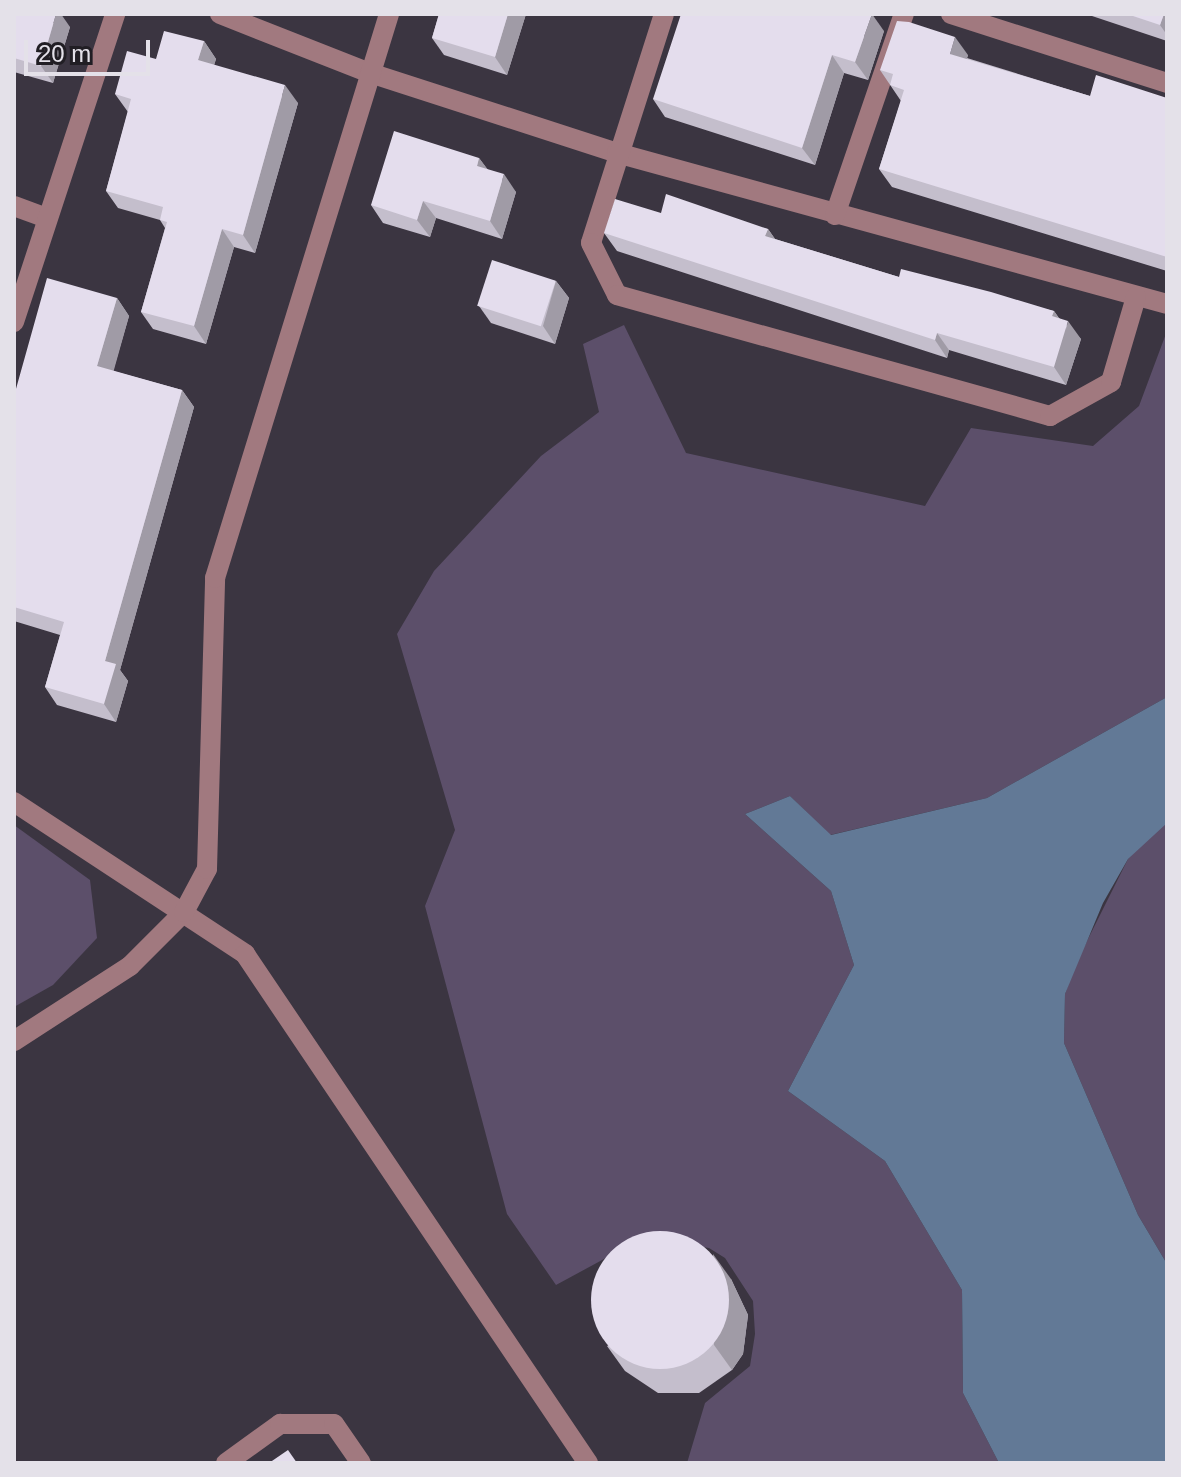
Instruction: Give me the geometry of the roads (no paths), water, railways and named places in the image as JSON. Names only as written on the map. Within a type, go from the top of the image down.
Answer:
[{"type":"street","points":[[14,322],[45,217],[115,14]]},
{"type":"street","points":[[220,14],[370,73],[617,153],[1167,304]]},
{"type":"street","points":[[14,1041],[130,966],[184,912],[207,869],[208,704],[215,578],[389,14]]},
{"type":"street","points":[[664,14],[617,153],[591,243],[617,295],[1050,416],[1111,382],[1136,297]]},
{"type":"street","points":[[835,215],[904,14]]},
{"type":"street","points":[[951,14],[1167,83]]},
{"type":"street","points":[[14,206],[45,217]]},
{"type":"street","points":[[14,802],[245,954],[588,1463]]},
{"type":"street","points":[[226,1463],[280,1424],[334,1424],[361,1463]]},
{"type":"water","points":[[1167,697],[1167,823],[1128,859],[1103,903],[1065,994],[1064,1043],[1138,1215],[1167,1264],[1167,1463],[999,1463],[963,1393],[962,1290],[885,1161],[788,1091],[854,965],[831,891],[745,814],[790,796],[831,835],[987,798]]}]
